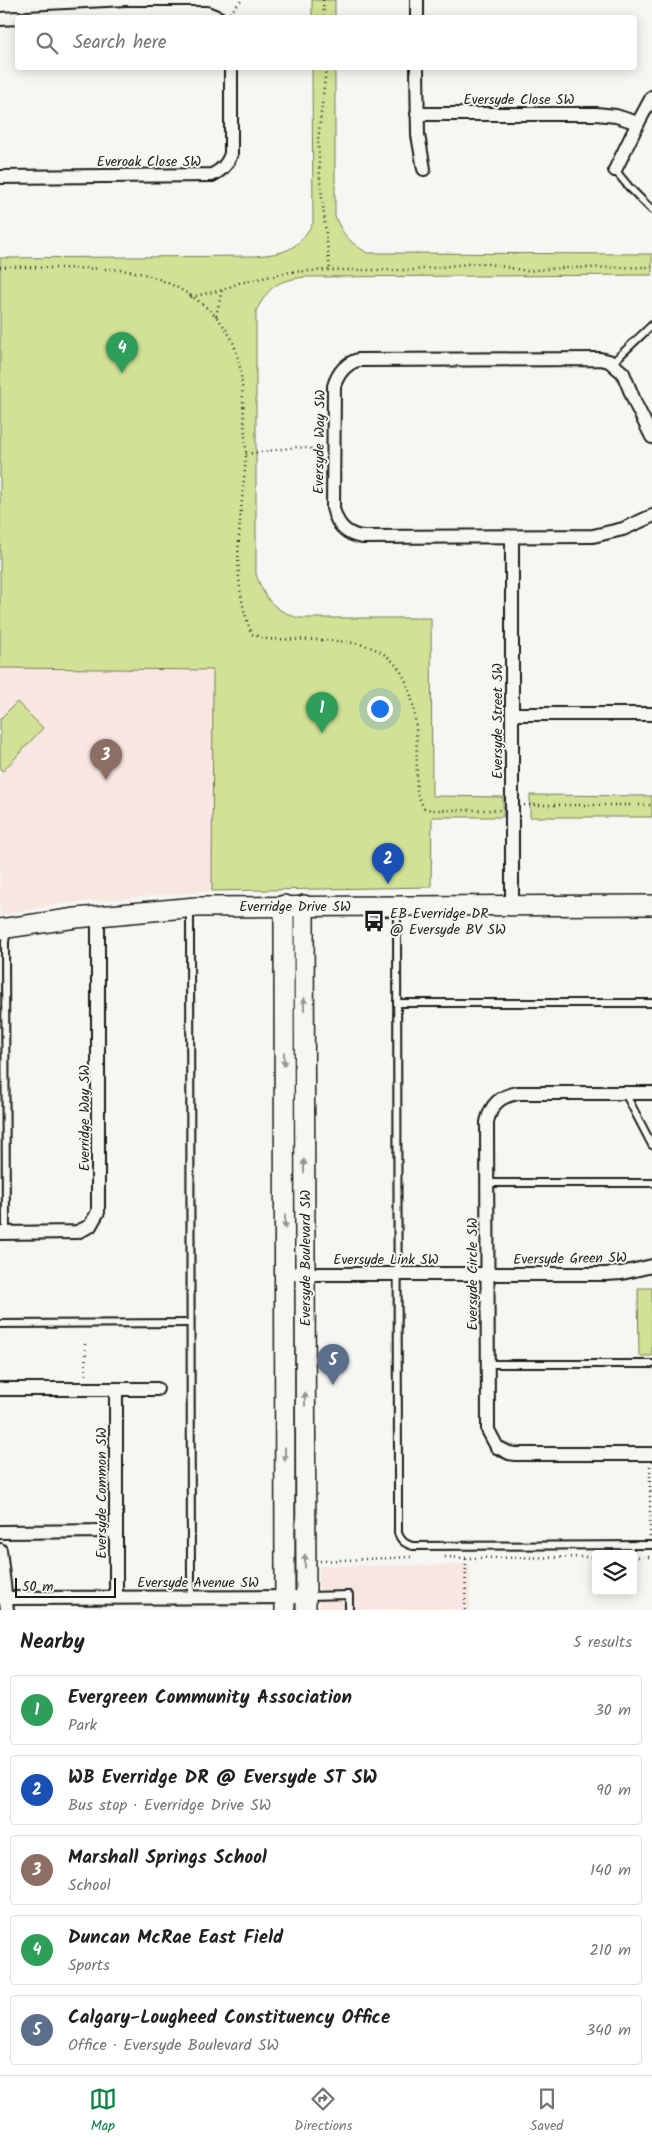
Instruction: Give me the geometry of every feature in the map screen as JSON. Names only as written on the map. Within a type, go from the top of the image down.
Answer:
[{"type":"street","points":[[417,0],[417,15]]},
{"type":"street","points":[[87,15],[127,13],[206,13],[212,15]]},
{"type":"street","points":[[0,19],[15,18]]},
{"type":"street","name":"Everoak Close SW","points":[[0,177],[212,175],[220,171],[231,154],[231,70]]},
{"type":"street","points":[[417,70],[419,150],[424,169]]},
{"type":"street","points":[[615,170],[652,97]]},
{"type":"street","name":"Eversyde Close SW","points":[[417,114],[596,114],[616,116],[638,123]]},
{"type":"street","name":"Eversyde Way SW","points":[[612,363],[600,359],[354,362],[339,373],[334,386],[333,508],[339,524],[345,531],[363,537],[592,536],[623,529],[652,516]]},
{"type":"street","points":[[612,363],[624,373],[636,405],[652,437]]},
{"type":"street","name":"Eversyde Street SW","points":[[512,537],[512,905]]},
{"type":"street","points":[[512,714],[652,714]]},
{"type":"street","name":"Everridge Drive SW","points":[[3,929],[98,916],[190,908],[397,905],[652,905]]},
{"type":"street","name":"Eversyde Boulevard SW","points":[[284,906],[285,1603]]},
{"type":"street","name":"Eversyde Boulevard SW","points":[[304,906],[305,1603]]},
{"type":"street","name":"Everridge Way SW","points":[[3,1233],[77,1232],[90,1226],[98,1212],[98,916]]},
{"type":"street","name":"Eversyde Circle SW","points":[[651,1454],[515,1454],[502,1451],[493,1443],[488,1430],[487,1122],[493,1105],[500,1098],[518,1093],[652,1093]]},
{"type":"street","name":"Eversyde Green SW","points":[[487,1274],[606,1274],[630,1272],[652,1266]]},
{"type":"street","name":"Eversyde Link SW","points":[[285,1274],[487,1274]]},
{"type":"street","points":[[0,1390],[157,1389]]},
{"type":"street","name":"Eversyde Common SW","points":[[116,1390],[116,1597]]},
{"type":"street","points":[[0,1532],[116,1532]]},
{"type":"street","points":[[0,1550],[4,1602]]},
{"type":"street","name":"Eversyde Avenue SW","points":[[4,1602],[116,1597],[191,1597],[305,1603]]},
{"type":"lane","points":[[615,170],[652,210]]},
{"type":"lane","points":[[612,363],[652,325]]},
{"type":"lane","points":[[397,905],[398,1533],[400,1539],[413,1546],[651,1545]]},
{"type":"lane","points":[[190,908],[191,1597]]},
{"type":"lane","points":[[3,929],[5,942],[3,1233]]},
{"type":"lane","points":[[397,1003],[652,1003]]},
{"type":"lane","points":[[625,1093],[652,1144]]},
{"type":"lane","points":[[487,1183],[652,1183]]},
{"type":"lane","points":[[0,1324],[190,1324]]},
{"type":"lane","points":[[488,1364],[652,1364]]},
{"type":"lane","points":[[305,1603],[319,1594],[349,1595],[349,1610]]},
{"type":"path","points":[[229,15],[242,0]]},
{"type":"path","points":[[323,0],[324,15]]},
{"type":"path","points":[[326,70],[325,96],[318,141],[320,179],[330,270]]},
{"type":"path","points":[[191,297],[222,290],[239,283],[290,272],[413,270],[476,263],[527,271],[558,268],[652,268]]},
{"type":"path","points":[[0,267],[131,272],[166,282],[191,297],[216,316],[231,339],[241,365],[246,454],[240,509],[238,570],[245,618],[252,634],[264,639],[348,643],[367,646],[392,661],[402,672],[409,687],[415,721],[417,794],[424,808],[501,810],[528,804],[652,805]]},
{"type":"path","points":[[216,316],[222,290]]},
{"type":"path","points":[[246,454],[297,447],[334,450]]},
{"type":"path","points":[[85,1344],[86,1389]]},
{"type":"path","points":[[651,1454],[651,1545]]},
{"type":"path","points":[[319,1561],[421,1556]]},
{"type":"path","points":[[440,1556],[466,1558],[592,1557]]},
{"type":"path","points":[[637,1557],[652,1557]]},
{"type":"path","points":[[466,1558],[466,1610]]},
{"type":"shaded area","points":[[0,668],[213,669],[212,891],[58,904],[0,915]]},
{"type":"shaded area","points":[[470,1565],[470,1610],[319,1610],[319,1566]]},
{"type":"green space","points":[[312,0],[335,0],[335,15],[312,15]]},
{"type":"green space","points":[[312,70],[335,70],[335,216],[347,238],[367,253],[652,254],[652,275],[305,277],[280,283],[265,296],[256,311],[256,574],[259,583],[267,597],[276,607],[298,618],[431,618],[432,796],[503,797],[503,817],[432,817],[431,887],[212,891],[213,670],[0,668],[0,258],[255,256],[275,254],[296,245],[313,223]]},
{"type":"green space","points":[[17,702],[43,728],[3,771],[0,769],[0,719]]},
{"type":"green space","points":[[530,795],[652,796],[652,817],[530,817]]},
{"type":"green space","points":[[638,1288],[652,1288],[652,1356],[639,1356]]},
{"type":"place","name":"Duncan McRae East Field","points":[[122,373]]},
{"type":"place","name":"Evergreen Community Association","points":[[322,733]]},
{"type":"place","name":"Marshall Springs School","points":[[106,780]]},
{"type":"place","name":"WB Everridge DR @ Eversyde ST SW","points":[[388,884]]},
{"type":"place","name":"EB Everridge DR @ Eversyde BV SW","points":[[374,921]]},
{"type":"place","name":"Calgary-Lougheed Constituency Office","points":[[333,1385]]}]
